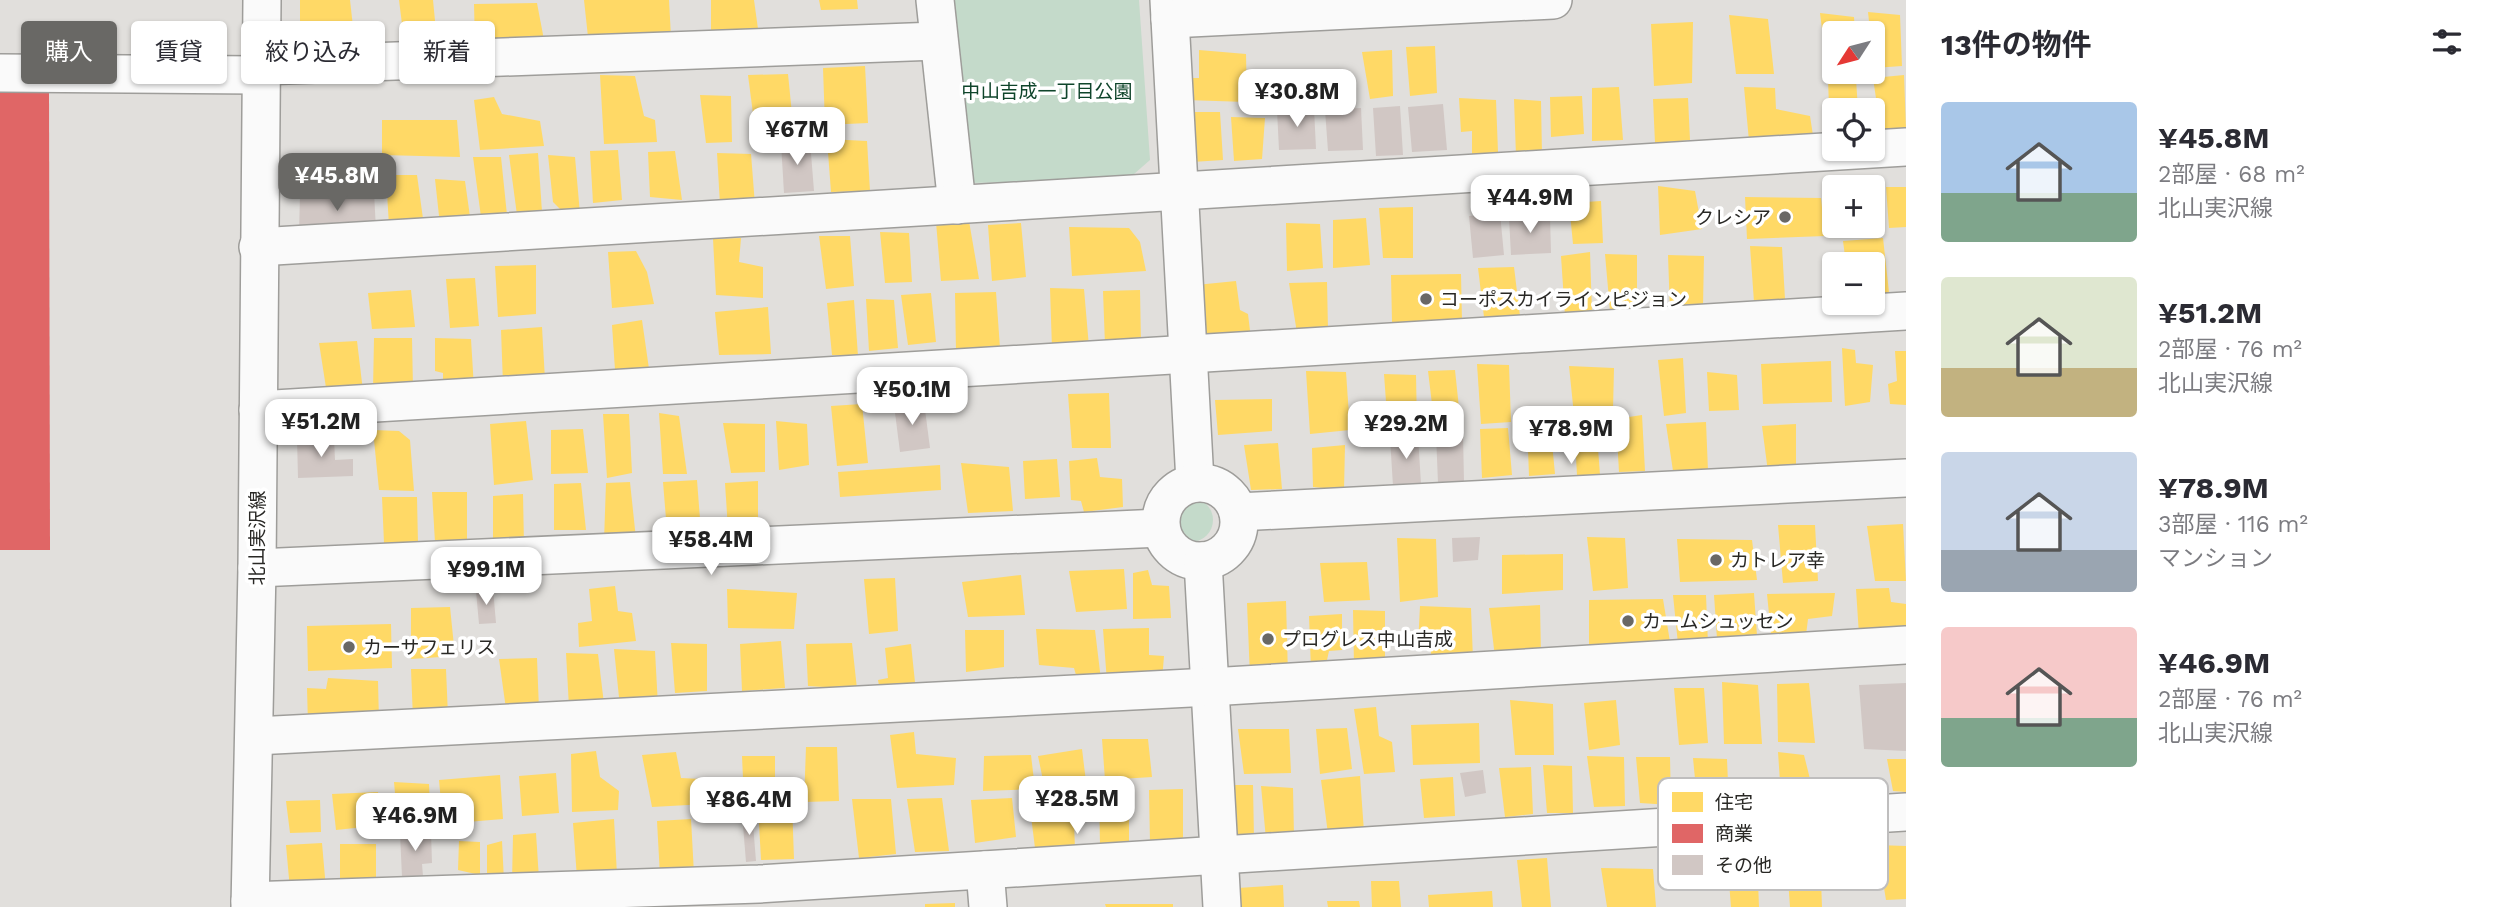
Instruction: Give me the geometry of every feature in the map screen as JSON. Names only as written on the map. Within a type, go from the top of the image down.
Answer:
[{"type":"street","name":"北山実沢線","points":[[262,0],[262,21]]},
{"type":"street","points":[[935,0],[937,41],[957,205]]},
{"type":"street","points":[[1195,482],[1169,9],[1553,0]]},
{"type":"street","points":[[385,65],[937,41]]},
{"type":"street","points":[[0,73],[241,71]]},
{"type":"street","name":"北山実沢線","points":[[250,904],[255,736],[261,84]]},
{"type":"street","points":[[258,247],[1906,147]]},
{"type":"street","points":[[257,410],[1906,311]]},
{"type":"street","points":[[1238,512],[1906,478]]},
{"type":"street","points":[[1195,482],[1206,483],[1227,492],[1238,512],[1240,523],[1232,545],[1224,553],[1203,561],[1181,556],[1171,549],[1161,528],[1161,515],[1172,493],[1195,482]]},
{"type":"street","points":[[257,568],[1161,528]]},
{"type":"street","points":[[1203,561],[1222,907]]},
{"type":"street","points":[[255,736],[1210,687],[1906,645]]},
{"type":"street","points":[[1888,813],[1906,812]]},
{"type":"street","points":[[250,904],[759,895],[985,870],[1658,828]]},
{"type":"street","points":[[985,870],[988,907]]},
{"type":"green space","name":"中山吉成一丁目公園","points":[[949,0],[1139,0],[1150,160],[1126,181],[963,183]]},
{"type":"green space","points":[[1191,498],[1206,505],[1213,520],[1206,535],[1191,542],[1176,535],[1169,520],[1176,505]]},
{"type":"building: 住宅","points":[[300,0],[350,0],[352,21],[300,21]]},
{"type":"building: 住宅","points":[[399,0],[433,0],[435,21],[402,21]]},
{"type":"building: 住宅","points":[[584,0],[669,0],[671,37],[588,37]]},
{"type":"building: 住宅","points":[[711,0],[754,0],[758,29],[711,32]]},
{"type":"building: 住宅","points":[[819,0],[857,0],[858,9],[821,10]]},
{"type":"building: 住宅","points":[[537,3],[544,40],[495,44],[495,21],[474,21],[474,4]]},
{"type":"building: 住宅","points":[[1868,12],[1900,15],[1902,66],[1885,67],[1885,21],[1869,21]]},
{"type":"building: 住宅","points":[[1820,13],[1854,17],[1854,21],[1822,21],[1822,29]]},
{"type":"building: 住宅","points":[[1729,15],[1768,19],[1774,74],[1736,74]]},
{"type":"building: 住宅","points":[[1693,22],[1692,83],[1654,86],[1651,24]]},
{"type":"building: 住宅","points":[[1435,46],[1437,93],[1410,96],[1406,47]]},
{"type":"building: 住宅","points":[[1199,50],[1246,54],[1247,102],[1185,100],[1184,78],[1199,78]]},
{"type":"building: 住宅","points":[[1392,50],[1393,96],[1370,99],[1362,52]]},
{"type":"building: 住宅","points":[[865,66],[868,123],[825,125],[823,68]]},
{"type":"building: 住宅","points":[[788,74],[794,134],[756,137],[748,75]]},
{"type":"building: 住宅","points":[[600,75],[635,76],[644,116],[655,120],[657,142],[604,144]]},
{"type":"building: 住宅","points":[[1904,75],[1906,129],[1885,132],[1885,98],[1876,98],[1874,84],[1885,84],[1885,77]]},
{"type":"building: 住宅","points":[[1828,84],[1856,84],[1857,98],[1829,98]]},
{"type":"building: 住宅","points":[[1619,87],[1623,140],[1592,141],[1592,88]]},
{"type":"building: 住宅","points":[[1744,87],[1775,88],[1776,109],[1810,116],[1814,142],[1749,141]]},
{"type":"building: 住宅","points":[[700,95],[731,96],[732,142],[706,143]]},
{"type":"building: 住宅","points":[[1582,96],[1584,134],[1551,137],[1550,97]]},
{"type":"building: 住宅","points":[[494,97],[502,114],[540,121],[544,146],[480,150],[474,100]]},
{"type":"building: 住宅","points":[[1459,98],[1496,100],[1498,152],[1472,155],[1472,131],[1461,132]]},
{"type":"building: 住宅","points":[[1688,98],[1690,140],[1655,143],[1653,99]]},
{"type":"building: 住宅","points":[[1514,99],[1541,101],[1542,155],[1516,156]]},
{"type":"building: 住宅","points":[[1188,112],[1220,112],[1223,160],[1192,162]]},
{"type":"building: 住宅","points":[[1231,117],[1265,118],[1262,159],[1234,161]]},
{"type":"building: 住宅","points":[[382,120],[457,120],[460,157],[382,155]]},
{"type":"building: 住宅","points":[[827,139],[867,141],[870,191],[831,192]]},
{"type":"building: 住宅","points":[[618,150],[622,200],[593,203],[590,151]]},
{"type":"building: 住宅","points":[[675,151],[682,200],[650,197],[648,152]]},
{"type":"building: 住宅","points":[[538,153],[542,212],[517,215],[509,155]]},
{"type":"building: 住宅","points":[[717,153],[751,154],[755,205],[720,205]]},
{"type":"building: 住宅","points":[[548,155],[575,157],[580,214],[564,213],[553,202]]},
{"type":"building: 住宅","points":[[473,157],[501,157],[507,215],[481,217]]},
{"type":"building: 住宅","points":[[386,175],[417,175],[424,226],[389,226]]},
{"type":"building: 住宅","points":[[435,179],[465,181],[471,224],[440,225]]},
{"type":"building: 住宅","points":[[1658,186],[1695,191],[1702,229],[1660,235]]},
{"type":"building: 住宅","points":[[1886,187],[1906,187],[1906,227],[1889,228]]},
{"type":"building: 住宅","name":"クレシア","points":[[1745,197],[1821,198],[1822,236],[1747,239]]},
{"type":"building: 住宅","points":[[1601,201],[1603,243],[1573,244],[1569,203]]},
{"type":"building: 住宅","points":[[1413,207],[1413,258],[1383,258],[1379,208]]},
{"type":"building: 住宅","points":[[1366,218],[1370,265],[1333,268],[1333,220]]},
{"type":"building: 住宅","points":[[969,221],[979,279],[941,281],[936,222]]},
{"type":"building: 住宅","points":[[1021,223],[1026,277],[992,281],[988,225]]},
{"type":"building: 住宅","points":[[1286,223],[1320,224],[1323,268],[1287,271]]},
{"type":"building: 住宅","points":[[1069,227],[1129,228],[1140,242],[1146,271],[1072,276]]},
{"type":"building: 住宅","points":[[880,232],[909,233],[912,282],[885,283]]},
{"type":"building: 住宅","points":[[819,236],[850,236],[854,286],[826,289]]},
{"type":"building: 住宅","points":[[741,238],[739,262],[763,267],[763,298],[716,295],[713,239]]},
{"type":"building: 住宅","points":[[1883,238],[1885,252],[1844,252],[1843,241]]},
{"type":"building: 住宅","points":[[1750,246],[1782,247],[1785,299],[1754,302]]},
{"type":"building: 住宅","points":[[636,251],[647,272],[654,304],[612,308],[608,252]]},
{"type":"building: 住宅","points":[[1590,252],[1592,313],[1565,316],[1561,256]]},
{"type":"building: 住宅","points":[[1605,254],[1637,255],[1637,310],[1610,311]]},
{"type":"building: 住宅","points":[[1668,255],[1704,256],[1703,306],[1670,311]]},
{"type":"building: 住宅","points":[[1885,256],[1890,301],[1885,301]]},
{"type":"building: 住宅","points":[[536,265],[536,314],[498,317],[495,266]]},
{"type":"building: 住宅","points":[[1514,267],[1520,316],[1484,317],[1478,268]]},
{"type":"building: 住宅","name":"コーポスカイラインピジョン","points":[[1461,274],[1462,322],[1392,322],[1391,275]]},
{"type":"building: 住宅","points":[[475,278],[479,326],[450,328],[446,279]]},
{"type":"building: 住宅","points":[[1236,281],[1240,310],[1248,314],[1251,339],[1202,335],[1196,285]]},
{"type":"building: 住宅","points":[[1327,282],[1328,330],[1297,333],[1289,283]]},
{"type":"building: 住宅","points":[[1050,288],[1084,289],[1089,347],[1052,349]]},
{"type":"building: 住宅","points":[[411,290],[415,327],[372,329],[368,293]]},
{"type":"building: 住宅","points":[[1140,290],[1141,344],[1105,345],[1103,291]]},
{"type":"building: 住宅","points":[[996,292],[1000,348],[956,352],[955,293]]},
{"type":"building: 住宅","points":[[931,293],[936,342],[908,345],[901,295]]},
{"type":"building: 住宅","points":[[866,299],[894,300],[898,348],[869,351]]},
{"type":"building: 住宅","points":[[854,300],[858,356],[832,355],[827,303]]},
{"type":"building: 住宅","points":[[768,307],[771,354],[719,355],[715,312]]},
{"type":"building: 住宅","points":[[642,320],[649,369],[615,370],[612,325]]},
{"type":"building: 住宅","points":[[542,327],[545,380],[503,384],[501,330]]},
{"type":"building: 住宅","points":[[374,338],[412,338],[413,389],[373,390]]},
{"type":"building: 住宅","points":[[435,338],[471,339],[474,388],[443,389],[443,373],[435,371]]},
{"type":"building: 住宅","points":[[357,341],[363,391],[327,394],[319,343]]},
{"type":"building: 住宅","points":[[1842,348],[1855,350],[1856,363],[1873,365],[1870,402],[1845,406]]},
{"type":"building: 住宅","points":[[1895,351],[1906,351],[1906,405],[1890,404],[1888,384],[1897,381]]},
{"type":"building: 住宅","points":[[1683,358],[1686,413],[1664,416],[1658,360]]},
{"type":"building: 住宅","points":[[1831,361],[1832,402],[1763,404],[1761,364]]},
{"type":"building: 住宅","points":[[1477,364],[1509,365],[1511,422],[1481,424]]},
{"type":"building: 住宅","points":[[1569,366],[1614,368],[1613,410],[1574,415]]},
{"type":"building: 住宅","points":[[1455,370],[1461,427],[1435,429],[1428,371]]},
{"type":"building: 住宅","points":[[1306,371],[1346,372],[1350,430],[1310,434]]},
{"type":"building: 住宅","points":[[1707,372],[1737,375],[1739,410],[1709,411]]},
{"type":"building: 住宅","points":[[1384,374],[1416,375],[1417,425],[1388,429]]},
{"type":"building: 住宅","points":[[1109,393],[1111,448],[1072,448],[1068,394]]},
{"type":"building: 住宅","points":[[1272,399],[1272,431],[1218,435],[1215,400]]},
{"type":"building: 住宅","points":[[862,404],[868,463],[837,466],[831,406]]},
{"type":"building: 住宅","points":[[659,413],[679,416],[687,474],[663,474]]},
{"type":"building: 住宅","points":[[603,414],[629,414],[632,473],[607,478]]},
{"type":"building: 住宅","points":[[1642,415],[1645,471],[1619,472],[1616,419]]},
{"type":"building: 住宅","points":[[526,421],[533,480],[494,485],[490,424]]},
{"type":"building: 住宅","points":[[776,421],[807,424],[809,465],[779,470]]},
{"type":"building: 住宅","points":[[1574,421],[1596,421],[1600,475],[1577,475]]},
{"type":"building: 住宅","points":[[1527,422],[1550,422],[1555,474],[1529,476]]},
{"type":"building: 住宅","points":[[1706,422],[1708,471],[1673,471],[1666,424]]},
{"type":"building: 住宅","points":[[723,423],[765,424],[765,472],[731,473]]},
{"type":"building: 住宅","points":[[1796,424],[1796,472],[1768,472],[1762,426]]},
{"type":"building: 住宅","points":[[1508,428],[1512,475],[1482,478],[1480,429]]},
{"type":"building: 住宅","points":[[583,429],[588,473],[551,474],[551,430]]},
{"type":"building: 住宅","points":[[373,430],[399,431],[410,440],[414,491],[379,490]]},
{"type":"building: 住宅","points":[[1278,443],[1282,489],[1251,490],[1244,445]]},
{"type":"building: 住宅","points":[[1345,445],[1344,490],[1313,487],[1312,448]]},
{"type":"building: 住宅","points":[[1097,458],[1100,477],[1122,479],[1123,507],[1084,512],[1081,501],[1071,500],[1069,461]]},
{"type":"building: 住宅","points":[[1057,459],[1060,497],[1025,499],[1023,461]]},
{"type":"building: 住宅","points":[[961,463],[1009,467],[1013,511],[968,513]]},
{"type":"building: 住宅","points":[[940,465],[941,490],[840,497],[838,472]]},
{"type":"building: 住宅","points":[[697,480],[701,532],[667,531],[663,482]]},
{"type":"building: 住宅","points":[[758,481],[758,526],[728,529],[725,483]]},
{"type":"building: 住宅","points":[[630,482],[636,539],[604,541],[606,483]]},
{"type":"building: 住宅","points":[[581,483],[586,530],[554,530],[554,484]]},
{"type":"building: 住宅","points":[[432,492],[467,492],[467,542],[435,542]]},
{"type":"building: 住宅","points":[[523,494],[524,545],[493,545],[493,496]]},
{"type":"building: 住宅","points":[[382,497],[417,497],[418,544],[384,543]]},
{"type":"building: 住宅","points":[[1903,524],[1906,581],[1875,581],[1867,526]]},
{"type":"building: 住宅","points":[[1778,525],[1815,525],[1818,581],[1783,583]]},
{"type":"building: 住宅","points":[[1587,537],[1625,538],[1628,588],[1593,591]]},
{"type":"building: 住宅","points":[[1397,538],[1436,539],[1438,597],[1400,602]]},
{"type":"building: 住宅","name":"カトレア幸","points":[[1677,539],[1752,540],[1757,580],[1680,582]]},
{"type":"building: 住宅","points":[[1563,554],[1563,590],[1502,594],[1502,555]]},
{"type":"building: 住宅","points":[[1367,562],[1370,600],[1324,602],[1320,563]]},
{"type":"building: 住宅","points":[[1124,569],[1127,609],[1076,612],[1069,571]]},
{"type":"building: 住宅","points":[[1148,570],[1152,585],[1169,586],[1171,618],[1133,619],[1133,573]]},
{"type":"building: 住宅","points":[[1021,575],[1025,615],[968,617],[962,582]]},
{"type":"building: 住宅","points":[[895,578],[898,631],[869,634],[864,579]]},
{"type":"building: 住宅","points":[[615,586],[618,611],[632,613],[636,641],[579,647],[578,623],[592,621],[589,589]]},
{"type":"building: 住宅","points":[[1889,588],[1891,602],[1906,604],[1906,635],[1859,635],[1856,589]]},
{"type":"building: 住宅","points":[[727,589],[797,593],[794,629],[728,628]]},
{"type":"building: 住宅","points":[[1754,593],[1757,636],[1717,639],[1714,595]]},
{"type":"building: 住宅","points":[[1835,593],[1832,616],[1808,619],[1806,635],[1771,634],[1767,594]]},
{"type":"building: 住宅","points":[[1673,595],[1706,595],[1708,644],[1678,644]]},
{"type":"building: 住宅","name":"カームシュッセン","points":[[1663,599],[1670,642],[1589,645],[1589,600]]},
{"type":"building: 住宅","name":"プログレス中山吉成","points":[[1286,601],[1288,676],[1250,677],[1247,603]]},
{"type":"building: 住宅","points":[[1540,605],[1541,655],[1495,657],[1489,608]]},
{"type":"building: 住宅","points":[[1420,606],[1471,608],[1473,659],[1432,662],[1430,644],[1418,645]]},
{"type":"building: 住宅","points":[[450,607],[455,656],[411,659],[411,608]]},
{"type":"building: 住宅","points":[[1353,610],[1385,611],[1385,666],[1354,666]]},
{"type":"building: 住宅","points":[[1342,614],[1342,650],[1329,651],[1325,669],[1311,670],[1309,616]]},
{"type":"building: 住宅","name":"カーサフェリス","points":[[391,624],[392,668],[308,671],[307,626]]},
{"type":"building: 住宅","points":[[1149,628],[1149,655],[1164,656],[1162,681],[1107,682],[1103,629]]},
{"type":"building: 住宅","points":[[1036,629],[1095,630],[1101,680],[1078,682],[1074,668],[1039,665]]},
{"type":"building: 住宅","points":[[965,630],[1004,630],[1004,667],[966,672]]},
{"type":"building: 住宅","points":[[781,641],[785,688],[742,691],[740,644]]},
{"type":"building: 住宅","points":[[671,643],[707,644],[707,691],[675,693]]},
{"type":"building: 住宅","points":[[852,643],[857,689],[808,686],[806,644]]},
{"type":"building: 住宅","points":[[911,644],[916,692],[881,696],[878,680],[888,678],[885,648]]},
{"type":"building: 住宅","points":[[614,649],[655,651],[658,706],[620,707]]},
{"type":"building: 住宅","points":[[566,653],[598,654],[604,704],[569,707]]},
{"type":"building: 住宅","points":[[537,658],[539,710],[506,709],[499,659]]},
{"type":"building: 住宅","points":[[411,669],[446,669],[448,716],[413,719]]},
{"type":"building: 住宅","points":[[328,678],[378,681],[379,722],[308,725],[307,688],[326,689]]},
{"type":"building: 住宅","points":[[1722,682],[1758,685],[1762,744],[1724,744]]},
{"type":"building: 住宅","points":[[1809,683],[1815,743],[1778,742],[1777,684]]},
{"type":"building: 住宅","points":[[1674,688],[1704,688],[1708,743],[1679,745]]},
{"type":"building: 住宅","points":[[1510,700],[1553,704],[1554,755],[1515,755]]},
{"type":"building: 住宅","points":[[1616,700],[1620,745],[1589,750],[1584,703]]},
{"type":"building: 住宅","points":[[1376,707],[1379,736],[1392,742],[1395,772],[1364,774],[1354,709]]},
{"type":"building: 住宅","points":[[1479,723],[1480,763],[1413,765],[1411,725]]},
{"type":"building: 住宅","points":[[1347,728],[1352,769],[1320,774],[1316,729]]},
{"type":"building: 住宅","points":[[1238,729],[1289,729],[1291,773],[1244,774]]},
{"type":"building: 住宅","points":[[914,732],[916,754],[956,758],[954,785],[897,788],[890,735]]},
{"type":"building: 住宅","points":[[1102,739],[1148,739],[1152,777],[1105,780]]},
{"type":"building: 住宅","points":[[806,747],[837,747],[839,801],[804,802]]},
{"type":"building: 住宅","points":[[1082,749],[1087,790],[1045,790],[1038,756]]},
{"type":"building: 住宅","points":[[596,751],[600,777],[619,791],[618,810],[572,812],[571,754]]},
{"type":"building: 住宅","points":[[676,752],[681,778],[701,779],[706,804],[652,807],[642,755]]},
{"type":"building: 住宅","points":[[1778,752],[1804,755],[1810,778],[1780,778]]},
{"type":"building: 住宅","points":[[1031,755],[1035,789],[983,791],[984,756]]},
{"type":"building: 住宅","points":[[742,756],[775,756],[775,797],[744,800]]},
{"type":"building: 住宅","points":[[1587,756],[1624,757],[1625,806],[1594,807]]},
{"type":"building: 住宅","points":[[1636,757],[1670,757],[1670,778],[1658,778],[1658,804],[1640,803]]},
{"type":"building: 住宅","points":[[1693,758],[1727,759],[1728,778],[1695,778]]},
{"type":"building: 住宅","points":[[1887,759],[1906,759],[1906,792],[1893,791]]},
{"type":"building: 住宅","points":[[1543,765],[1572,766],[1573,813],[1547,813]]},
{"type":"building: 住宅","points":[[1531,767],[1533,814],[1505,817],[1499,768]]},
{"type":"building: 住宅","points":[[556,773],[559,813],[522,816],[519,776]]},
{"type":"building: 住宅","points":[[500,775],[503,819],[443,824],[439,780]]},
{"type":"building: 住宅","points":[[1360,776],[1364,832],[1328,834],[1321,780]]},
{"type":"building: 住宅","points":[[1453,777],[1455,816],[1424,818],[1420,779]]},
{"type":"building: 住宅","points":[[394,782],[429,784],[431,827],[398,828]]},
{"type":"building: 住宅","points":[[1226,785],[1253,785],[1254,839],[1232,841]]},
{"type":"building: 住宅","points":[[1261,786],[1293,788],[1294,836],[1266,839]]},
{"type":"building: 住宅","points":[[1129,789],[1129,846],[1100,845],[1099,791]]},
{"type":"building: 住宅","points":[[1183,789],[1183,845],[1150,843],[1149,790]]},
{"type":"building: 住宅","points":[[378,792],[383,825],[336,830],[332,794]]},
{"type":"building: 住宅","points":[[942,798],[949,851],[915,852],[907,799]]},
{"type":"building: 住宅","points":[[1012,798],[1016,837],[975,843],[971,800]]},
{"type":"building: 住宅","points":[[1073,798],[1075,849],[1035,848],[1029,800]]},
{"type":"building: 住宅","points":[[852,799],[891,799],[896,854],[859,858]]},
{"type":"building: 住宅","points":[[320,800],[321,832],[290,833],[286,801]]},
{"type":"building: 住宅","points":[[792,803],[794,859],[761,860],[758,805]]},
{"type":"building: 住宅","points":[[614,819],[617,875],[577,878],[573,823]]},
{"type":"building: 住宅","points":[[691,819],[694,874],[660,876],[657,821]]},
{"type":"building: 住宅","points":[[536,833],[539,879],[512,882],[513,835]]},
{"type":"building: 住宅","points":[[459,841],[480,842],[480,875],[458,870]]},
{"type":"building: 住宅","points":[[502,841],[504,881],[487,882],[487,845]]},
{"type":"building: 住宅","points":[[322,843],[326,889],[290,890],[286,845]]},
{"type":"building: 住宅","points":[[340,844],[376,844],[376,886],[340,887]]},
{"type":"building: 住宅","points":[[1888,845],[1906,846],[1906,899],[1886,900]]},
{"type":"building: 住宅","points":[[1547,858],[1551,907],[1522,907],[1517,860]]},
{"type":"building: 住宅","points":[[1601,868],[1653,869],[1656,907],[1607,907]]},
{"type":"building: 住宅","points":[[1371,881],[1399,881],[1401,907],[1372,907]]},
{"type":"building: 住宅","points":[[1283,885],[1284,907],[1239,907],[1238,888]]},
{"type":"building: 住宅","points":[[1730,890],[1758,890],[1759,907],[1731,907]]},
{"type":"building: 住宅","points":[[1789,890],[1821,890],[1822,907],[1790,907]]},
{"type":"building: 住宅","points":[[1492,891],[1493,907],[1429,907],[1428,895]]},
{"type":"building: 住宅","points":[[1327,901],[1359,901],[1360,907],[1328,907]]},
{"type":"building: 住宅","points":[[955,903],[955,907],[925,907],[925,904]]},
{"type":"building: 住宅","points":[[1105,904],[1173,904],[1173,907],[1106,907]]},
{"type":"building: 商業","points":[[0,89],[49,89],[50,550],[0,550]]},
{"type":"building: その他","points":[[1443,104],[1447,150],[1412,152],[1408,107]]},
{"type":"building: その他","points":[[1400,106],[1403,155],[1376,156],[1373,108]]},
{"type":"building: その他","points":[[1314,108],[1316,149],[1279,150],[1277,110]]},
{"type":"building: その他","points":[[1361,108],[1363,150],[1328,151],[1325,110]]},
{"type":"building: その他","points":[[810,141],[814,191],[784,193],[781,143]]},
{"type":"building: その他","points":[[374,192],[376,230],[299,234],[300,194]]},
{"type":"building: その他","points":[[1500,213],[1504,255],[1473,258],[1469,216]]},
{"type":"building: その他","points":[[1550,216],[1551,253],[1511,255],[1509,218]]},
{"type":"building: その他","points":[[924,402],[930,448],[900,452],[894,405]]},
{"type":"building: その他","points":[[1436,434],[1463,434],[1464,482],[1438,483]]},
{"type":"building: その他","points":[[1418,436],[1421,484],[1393,486],[1390,438]]},
{"type":"building: その他","points":[[334,437],[335,460],[353,459],[353,476],[298,478],[297,438]]},
{"type":"building: その他","points":[[1480,537],[1478,560],[1453,562],[1452,538]]},
{"type":"building: その他","points":[[493,589],[496,623],[479,624],[476,591]]},
{"type":"building: その他","points":[[1906,683],[1906,751],[1864,749],[1859,685]]},
{"type":"building: その他","points":[[1483,770],[1486,793],[1465,797],[1460,773]]},
{"type":"building: その他","points":[[752,812],[756,861],[746,862],[742,813]]},
{"type":"building: その他","points":[[431,832],[432,863],[422,864],[423,876],[402,877],[400,833]]},
{"type":"place","name":"クレシア","points":[[1785,217]]},
{"type":"place","name":"コーポスカイラインピジョン","points":[[1426,299]]},
{"type":"place","name":"カトレア幸","points":[[1716,560]]},
{"type":"place","name":"カームシュッセン","points":[[1628,621]]},
{"type":"place","name":"プログレス中山吉成","points":[[1268,639]]},
{"type":"place","name":"カーサフェリス","points":[[349,647]]}]
